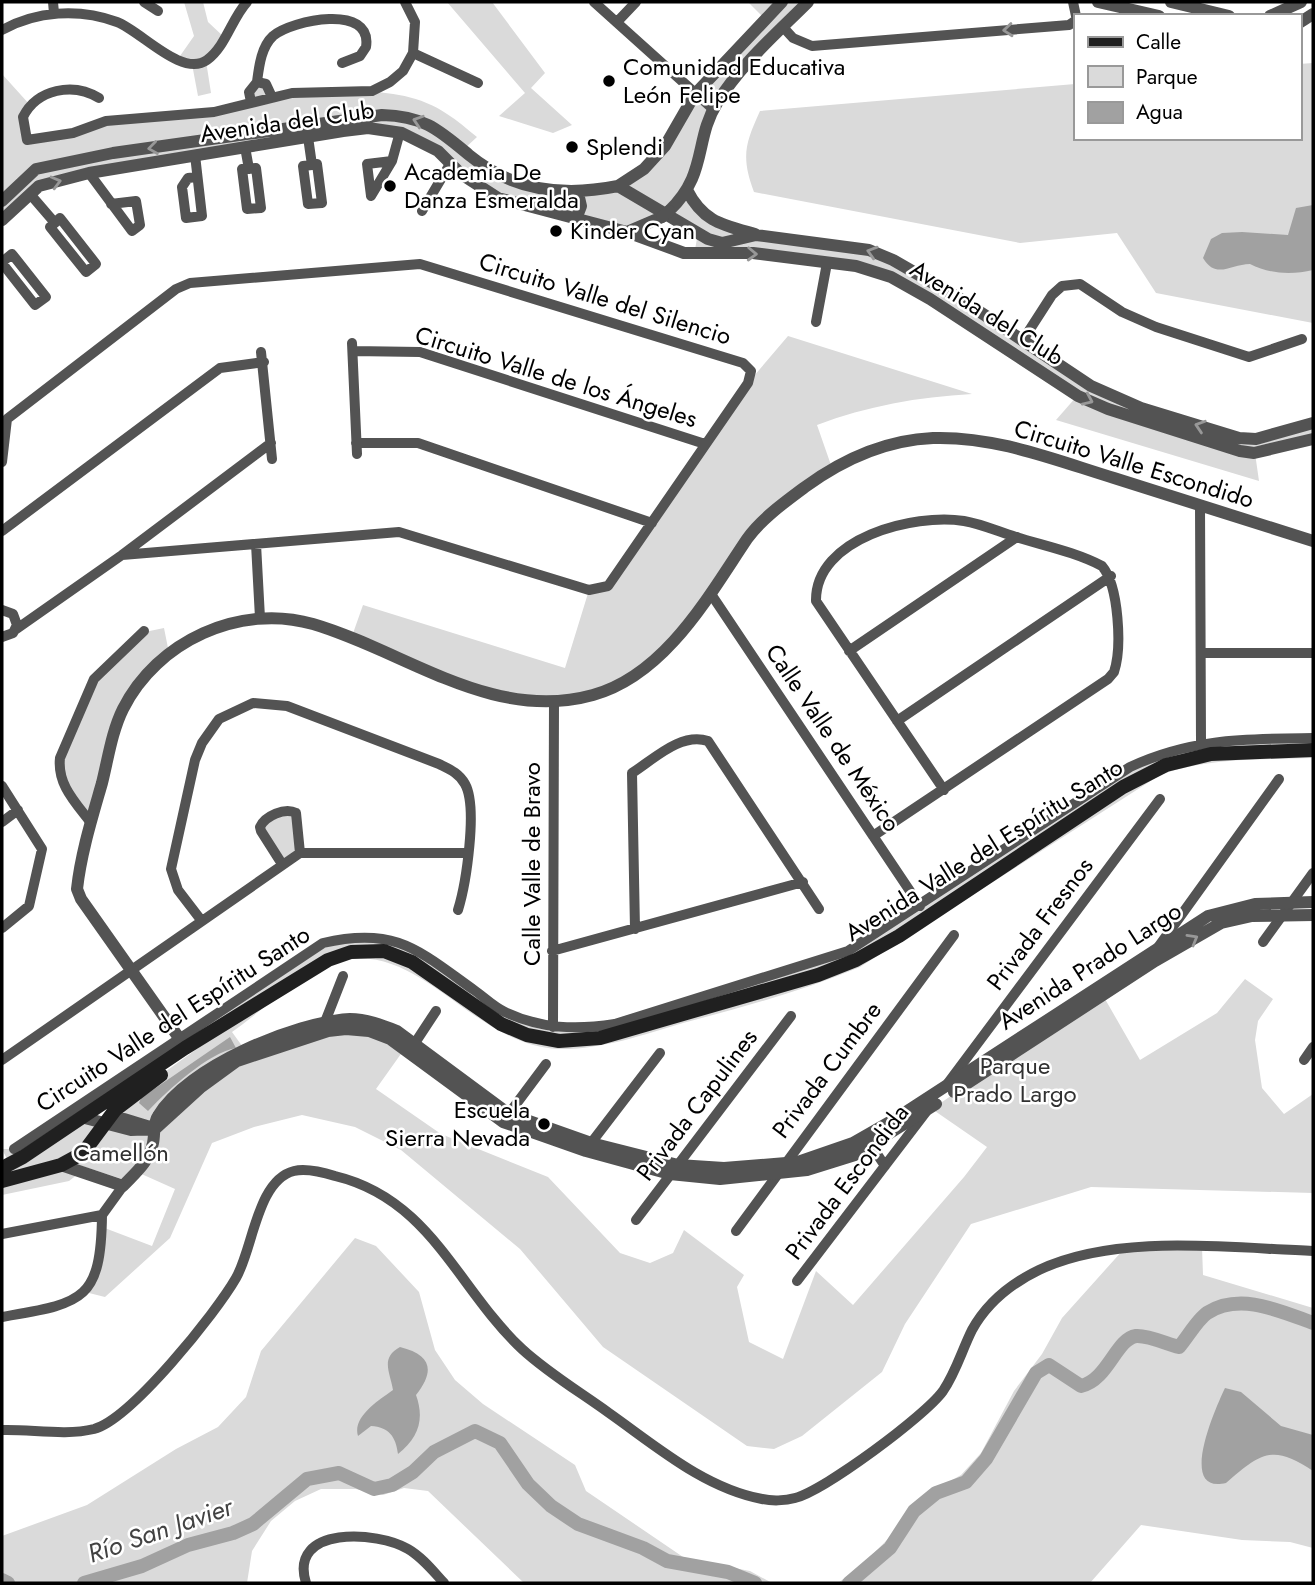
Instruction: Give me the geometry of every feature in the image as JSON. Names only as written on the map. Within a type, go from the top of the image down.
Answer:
[{"type":"main road","name":"Avenida Valle del Espíritu Santo","points":[[66,1163],[83,1153],[104,1123],[127,1100],[227,1023],[328,960],[351,952],[384,951],[412,962],[501,1024],[527,1035],[559,1041],[600,1038],[818,975],[856,960],[898,936],[1123,787],[1166,765],[1211,754],[1313,750]]},
{"type":"main road","name":"Avenida Valle del Espíritu Santo","points":[[2,1168],[19,1153],[81,1117],[183,1043],[227,1023]]},
{"type":"main road","points":[[2,1161],[19,1153]]},
{"type":"main road","points":[[2,1181],[66,1163]]},
{"type":"street","points":[[53,2],[54,13]]},
{"type":"street","points":[[144,2],[158,11]]},
{"type":"street","points":[[2,30],[21,20],[54,13],[80,14],[117,22],[176,60],[192,64],[206,61],[247,2]]},
{"type":"street","points":[[99,98],[74,90],[56,91],[38,99],[23,117],[27,139],[73,133],[106,121],[137,117],[184,117],[292,93],[372,91],[397,76],[413,53],[415,22],[405,2]]},
{"type":"street","points":[[594,2],[713,110]]},
{"type":"street","points":[[617,22],[636,2]]},
{"type":"street","points":[[618,186],[631,179],[665,146],[695,94],[782,2]]},
{"type":"street","points":[[640,232],[666,214],[695,178],[713,110],[734,80],[808,2]]},
{"type":"street","points":[[1098,2],[1150,14]]},
{"type":"street","points":[[1171,2],[1221,14]]},
{"type":"street","points":[[1274,14],[1301,2]]},
{"type":"street","points":[[251,102],[249,92],[257,82],[260,61],[269,41],[291,26],[345,19],[356,22],[364,30],[366,47],[360,57],[342,63]]},
{"type":"street","points":[[783,27],[793,38],[812,46],[1069,25],[1074,22]]},
{"type":"street","points":[[413,53],[478,83]]},
{"type":"street","points":[[257,82],[268,86],[272,97]]},
{"type":"street","name":"Avenida del Club","points":[[2,220],[39,186],[89,173],[195,155],[219,145],[246,147],[308,137],[398,115],[423,121],[446,134],[469,155],[506,179],[532,188],[578,192],[618,186],[708,239],[722,243],[756,234],[869,250],[893,260],[1023,340],[1091,386],[1255,453],[1313,439]]},
{"type":"street","name":"Avenida del Club","points":[[2,201],[36,169],[113,153],[219,145],[367,122],[400,132],[438,152],[461,174],[498,198],[576,219],[640,232],[694,255],[753,253],[856,266],[891,277],[930,299],[1078,396],[1223,439],[1256,439],[1313,423]]},
{"type":"street","points":[[392,161],[400,132]]},
{"type":"street","points":[[308,137],[312,165]]},
{"type":"street","points":[[246,147],[249,169]]},
{"type":"street","points":[[195,155],[197,177]]},
{"type":"street","points":[[422,211],[450,164]]},
{"type":"street","points":[[89,173],[111,204]]},
{"type":"street","points":[[687,190],[702,214],[718,223],[756,234]]},
{"type":"street","points":[[576,219],[581,206],[578,192]]},
{"type":"street","points":[[30,194],[55,223]]},
{"type":"street","points":[[60,218],[96,264],[86,272],[50,227],[55,223],[60,218]]},
{"type":"street","points":[[12,254],[46,296],[35,305],[3,258],[12,254]]},
{"type":"street","points":[[816,322],[828,263]]},
{"type":"street","name":"Circuito Valle del Silencio","points":[[2,462],[7,419],[176,289],[190,283],[420,264],[743,363],[751,371],[748,383],[652,523],[608,586],[599,590],[589,590],[399,532],[122,555]]},
{"type":"street","points":[[1023,340],[1052,295],[1062,286],[1080,284],[1122,312],[1156,327],[1249,357],[1302,339]]},
{"type":"street","name":"Circuito Valle de los Ángeles","points":[[357,454],[352,347],[420,352],[705,444]]},
{"type":"street","points":[[2,531],[220,369],[263,357],[271,458]]},
{"type":"street","name":"Circuito Valle Escondido","points":[[183,1043],[81,899],[77,889],[91,823],[123,709],[141,682],[161,660],[192,637],[230,622],[260,618],[311,623],[495,698],[554,701],[593,695],[642,671],[711,594],[751,533],[786,501],[832,468],[875,449],[932,438],[1005,444],[1313,541]]},
{"type":"street","points":[[7,636],[122,555],[271,443]]},
{"type":"street","points":[[356,443],[418,443],[652,523]]},
{"type":"street","points":[[1200,505],[1201,742]]},
{"type":"street","points":[[873,836],[944,790],[1114,673],[1115,593],[1111,576],[1102,566],[1088,559],[964,521],[940,521],[886,529],[857,539],[826,566],[816,586],[816,601],[944,790]]},
{"type":"street","points":[[849,651],[1017,537]]},
{"type":"street","points":[[256,544],[260,618]]},
{"type":"street","points":[[897,721],[1111,576]]},
{"type":"street","name":"Calle Valle de México","points":[[711,594],[920,906]]},
{"type":"street","points":[[3,608],[15,616],[34,618]]},
{"type":"street","points":[[7,636],[15,616]]},
{"type":"street","points":[[91,823],[62,784],[58,772],[60,758],[94,679],[144,631]]},
{"type":"street","points":[[1202,653],[1313,653]]},
{"type":"street","name":"Calle Valle de Bravo","points":[[553,1027],[554,701]]},
{"type":"street","points":[[201,920],[173,880],[172,854],[202,743],[219,719],[254,703],[287,706],[451,769],[460,776],[469,795],[466,883],[458,910]]},
{"type":"street","points":[[635,929],[632,773],[682,741],[696,737],[708,741],[819,909]]},
{"type":"street","name":"Circuito Valle del Espíritu Santo","points":[[19,1153],[183,1043],[305,952],[323,943],[350,936],[380,936],[404,943],[503,1011],[553,1027],[580,1030],[615,1024],[848,951],[1130,767],[1160,753],[1201,742],[1313,738]]},
{"type":"street","points":[[1155,961],[1160,945],[1279,779]]},
{"type":"street","points":[[2,786],[39,840],[41,858],[30,906],[2,928]]},
{"type":"street","name":"Privada Fresnos","points":[[929,1108],[1160,799]]},
{"type":"street","points":[[2,822],[18,810]]},
{"type":"street","points":[[282,864],[261,831],[261,822],[265,819],[286,810],[296,813],[300,853]]},
{"type":"street","points":[[2,1060],[300,853],[468,853]]},
{"type":"street","points":[[1263,942],[1313,873]]},
{"type":"street","points":[[552,951],[803,882]]},
{"type":"street","name":"Avenida Prado Largo","points":[[155,1129],[200,1088],[237,1062],[309,1032],[325,1022],[353,1019],[378,1023],[506,1118],[588,1147],[720,1179],[779,1169],[853,1143],[942,1091],[991,1055],[1208,916],[1231,908],[1313,901]]},
{"type":"street","name":"Avenida Prado Largo","points":[[779,1169],[807,1170],[866,1149],[1155,961],[1221,923],[1252,916],[1313,915]]},
{"type":"street","name":"Privada Cumbre","points":[[736,1231],[779,1169],[954,935]]},
{"type":"street","points":[[325,1022],[343,976]]},
{"type":"street","points":[[412,1048],[436,1011]]},
{"type":"street","name":"Privada Capulines","points":[[636,1220],[791,1016]]},
{"type":"street","name":"Avenida Prado Largo","points":[[309,1032],[346,1029],[369,1031],[412,1048]]},
{"type":"street","points":[[976,1045],[982,1052],[991,1055]]},
{"type":"street","points":[[1304,1060],[1313,1047]]},
{"type":"street","points":[[588,1147],[660,1053]]},
{"type":"street","points":[[506,1118],[547,1064]]},
{"type":"street","name":"Privada Escondida","points":[[797,1281],[929,1108]]},
{"type":"street","points":[[2,1317],[63,1306],[85,1292],[96,1276],[101,1256],[102,1215],[125,1183],[148,1159],[155,1129],[124,1119],[104,1123],[81,1117]]},
{"type":"street","points":[[866,1149],[877,1154],[885,1166]]},
{"type":"street","points":[[66,1163],[125,1183]]},
{"type":"street","points":[[2,1430],[94,1429],[114,1420],[134,1403],[224,1298],[248,1252],[265,1198],[275,1182],[292,1171],[314,1171],[342,1177],[369,1186],[396,1203],[446,1252],[505,1331],[545,1368],[692,1471],[740,1494],[766,1500],[793,1499],[827,1484],[932,1405],[952,1377],[984,1312],[1000,1295],[1041,1269],[1086,1253],[1152,1248],[1313,1251]]},
{"type":"street","points":[[2,1234],[102,1215]]},
{"type":"street","points":[[306,1583],[305,1563],[312,1549],[323,1540],[338,1536],[381,1539],[408,1549],[444,1583]]},
{"type":"green space","points":[[184,2],[203,2],[208,22],[224,37],[206,61],[211,93],[198,96],[192,64],[180,56],[194,36]]},
{"type":"green space","points":[[447,2],[492,2],[545,73],[531,88],[572,125],[553,133],[499,116],[525,93]]},
{"type":"green space","points":[[748,2],[808,2],[717,103],[688,193],[718,223],[869,250],[1091,386],[1239,438],[1313,423],[1313,439],[1255,453],[1259,481],[1056,420],[1077,396],[930,299],[856,266],[694,255],[698,233],[668,215],[637,229],[498,198],[438,151],[385,129],[39,186],[2,220],[2,74],[30,105],[26,110],[27,139],[106,121],[184,117],[251,102],[257,82],[272,97],[362,92],[384,93],[427,103],[447,114],[477,137],[464,149],[501,176],[580,196],[626,189],[644,169],[696,94],[765,19]]},
{"type":"green space","points":[[1313,63],[1313,323],[1156,293],[1117,233],[1020,243],[754,192],[747,169],[748,142],[760,111],[1074,84],[1074,140],[1301,140],[1301,64]]},
{"type":"green space","points":[[788,336],[972,394],[893,404],[817,425],[832,468],[751,533],[657,657],[593,695],[495,698],[351,639],[363,605],[565,668],[589,590],[608,586],[748,383]]},
{"type":"green space","points":[[164,628],[169,653],[123,709],[91,823],[62,784],[60,758],[87,689],[140,633]]},
{"type":"green space","points":[[1313,738],[1313,758],[1216,762],[1160,775],[860,967],[773,998],[621,1041],[558,1049],[527,1043],[498,1030],[418,977],[391,964],[363,958],[321,968],[295,984],[232,1032],[245,1050],[226,1069],[328,1031],[369,1031],[403,1051],[376,1089],[441,1134],[548,1177],[620,1253],[650,1263],[673,1253],[684,1230],[744,1275],[737,1287],[749,1342],[783,1359],[816,1271],[853,1305],[987,1147],[932,1109],[1101,992],[1140,1060],[1217,1013],[1245,979],[1273,999],[1258,1021],[1255,1040],[1262,1088],[1284,1114],[1313,1094],[1313,1193],[1091,1187],[971,1224],[905,1324],[882,1372],[802,1436],[774,1449],[747,1446],[603,1347],[520,1249],[401,1150],[355,1127],[302,1115],[254,1127],[212,1143],[170,1238],[105,1297],[85,1292],[96,1276],[102,1227],[152,1246],[175,1189],[137,1172],[128,1181],[70,1162],[82,1171],[69,1181],[2,1195],[2,1161],[7,1159],[2,1149],[14,1149],[305,952],[350,936],[404,943],[503,1011],[580,1029],[848,951],[1130,767],[1201,742]],"holes":[[[208,1041],[127,1099],[104,1123],[82,1116]]]},
{"type":"green space","points":[[299,808],[300,853],[282,863],[256,826]]},
{"type":"green space","points":[[355,1238],[376,1246],[419,1292],[435,1350],[455,1380],[483,1404],[575,1465],[586,1491],[686,1559],[750,1571],[772,1583],[524,1583],[428,1491],[404,1488],[383,1495],[356,1489],[321,1489],[295,1501],[271,1521],[252,1551],[247,1583],[2,1583],[2,1536],[87,1505],[176,1449],[218,1427],[246,1397],[261,1351]]},
{"type":"green space","points":[[1202,1247],[1203,1275],[1313,1308],[1313,1548],[1290,1542],[1242,1540],[1141,1525],[1090,1583],[838,1583],[862,1565],[887,1540],[918,1499],[961,1475],[981,1453],[1014,1391],[1042,1354],[1062,1318],[1123,1250]]},
{"type":"water","points":[[1313,205],[1313,270],[1281,273],[1250,264],[1219,270],[1208,265],[1203,258],[1211,239],[1222,233],[1288,235],[1296,208]]},
{"type":"water","points":[[230,1037],[236,1048],[225,1051],[201,1065],[177,1083],[148,1111],[139,1103],[141,1098]]},
{"type":"water","points":[[400,1347],[419,1354],[428,1371],[416,1395],[420,1413],[418,1428],[411,1442],[398,1454],[391,1434],[383,1428],[371,1426],[358,1436],[357,1429],[368,1410],[393,1390],[388,1361]]},
{"type":"water","points":[[1225,1388],[1241,1392],[1281,1426],[1313,1435],[1313,1471],[1287,1457],[1267,1456],[1248,1465],[1226,1483],[1211,1483],[1204,1476],[1204,1446]]},
{"type":"waterway","name":"Río San Javier","points":[[849,1583],[890,1548],[914,1511],[936,1493],[966,1482],[986,1459],[1036,1373],[1049,1365],[1081,1386],[1098,1376],[1129,1339],[1136,1336],[1146,1337],[1179,1347],[1207,1313],[1233,1304],[1260,1306],[1313,1323]]},
{"type":"waterway","name":"Río San Javier","points":[[84,1583],[142,1566],[188,1545],[233,1533],[253,1524],[307,1479],[339,1473],[374,1489],[392,1485],[413,1472],[434,1452],[475,1431],[500,1443],[528,1484],[551,1506],[578,1524],[643,1548],[667,1561],[728,1572],[755,1583]]},
{"type":"waterway","name":"Río San Javier","points":[[2,1580],[8,1583]]},
{"type":"place","name":"Comunidad Educativa León Felipe","points":[[609,81]]},
{"type":"place","name":"Splendi","points":[[572,147]]},
{"type":"place","name":"Academia De Danza Esmeralda","points":[[390,186]]},
{"type":"place","name":"Kinder Cyan","points":[[556,231]]},
{"type":"place","name":"Escuela Sierra Nevada","points":[[544,1124]]},
{"type":"park label","name":"Parque Prado Largo","points":[[1015,1080]]},
{"type":"park label","name":"Camellón","points":[[121,1153]]}]
